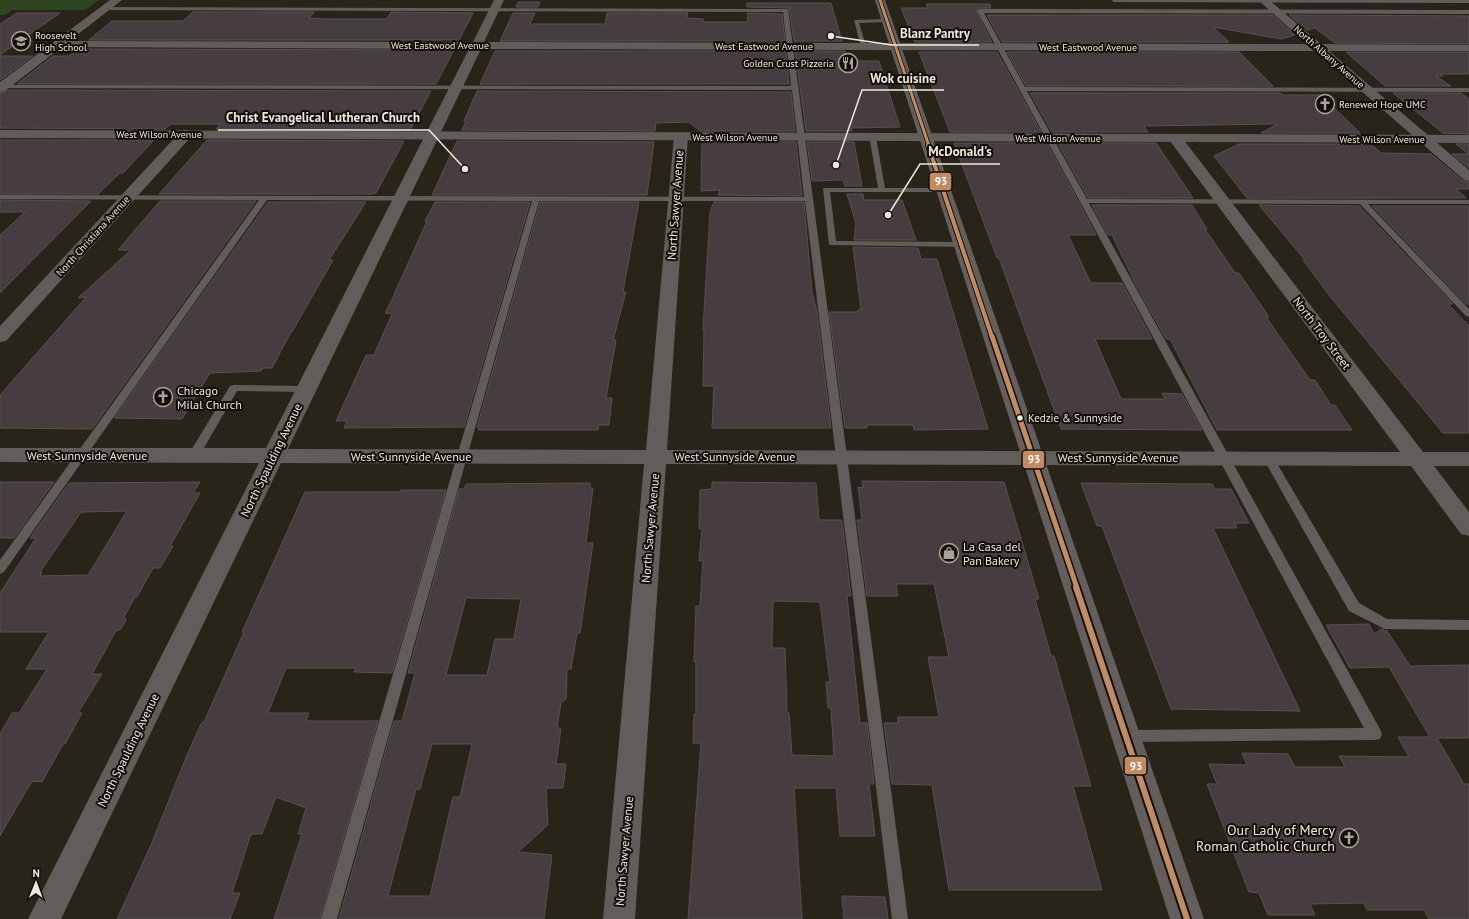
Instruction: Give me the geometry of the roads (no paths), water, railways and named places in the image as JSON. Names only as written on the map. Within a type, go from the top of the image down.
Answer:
[{"type":"main road","points":[[880,0],[1187,919]]},
{"type":"street","points":[[1,87],[117,0]]},
{"type":"street","name":"North Albany Avenue","points":[[1263,0],[1469,177]]},
{"type":"street","name":"North Spaulding Avenue","points":[[44,919],[496,5]]},
{"type":"street","name":"West Eastwood Avenue","points":[[59,44],[1469,48]]},
{"type":"street","name":"West Wilson Avenue","points":[[0,134],[1469,139]]},
{"type":"street","name":"North Christiana Avenue","points":[[0,337],[186,134]]},
{"type":"street","name":"North Sawyer Avenue","points":[[619,919],[681,136]]},
{"type":"street","name":"North Troy Street","points":[[1175,138],[1469,528]]},
{"type":"street","name":"West Sunnyside Avenue","points":[[0,455],[1469,459]]},
{"type":"lane","points":[[1114,0],[1469,1]]},
{"type":"lane","points":[[105,9],[496,5],[726,14],[786,10],[800,137],[843,457],[900,919]]},
{"type":"lane","points":[[1126,736],[1375,734],[980,11],[1469,12]]},
{"type":"lane","points":[[864,46],[856,21],[886,20]]},
{"type":"lane","points":[[1,87],[795,88]]},
{"type":"lane","points":[[1023,89],[1469,90]]},
{"type":"lane","points":[[872,137],[882,190]]},
{"type":"lane","points":[[943,190],[826,190],[832,243],[961,245]]},
{"type":"lane","points":[[0,197],[809,199]]},
{"type":"lane","points":[[0,569],[264,198]]},
{"type":"lane","points":[[329,919],[536,199]]},
{"type":"lane","points":[[1084,201],[1469,202]]},
{"type":"lane","points":[[1362,202],[1469,314]]},
{"type":"lane","points":[[194,456],[234,388],[306,389]]},
{"type":"lane","points":[[1268,458],[1354,607],[1386,624],[1469,625]]},
{"type":"place","name":"Blanz Pantry","points":[[831,36]]},
{"type":"place","name":"Roosevelt High School","points":[[21,41]]},
{"type":"place","name":"Golden Crust Pizzeria","points":[[848,63]]},
{"type":"place","name":"Renewed Hope UMC","points":[[1325,104]]},
{"type":"place","name":"Wok cuisine","points":[[836,165]]},
{"type":"place","name":"Christ Evangelical Lutheran Church","points":[[465,169]]},
{"type":"place","name":"McDonald's","points":[[888,215]]},
{"type":"place","name":"Chicago Milal Church","points":[[163,397]]},
{"type":"place","name":"Kedzie & Sunnyside","points":[[1020,418]]},
{"type":"place","name":"La Casa del Pan Bakery","points":[[949,553]]},
{"type":"place","name":"Our Lady of Mercy Roman Catholic Church","points":[[1349,838]]}]
